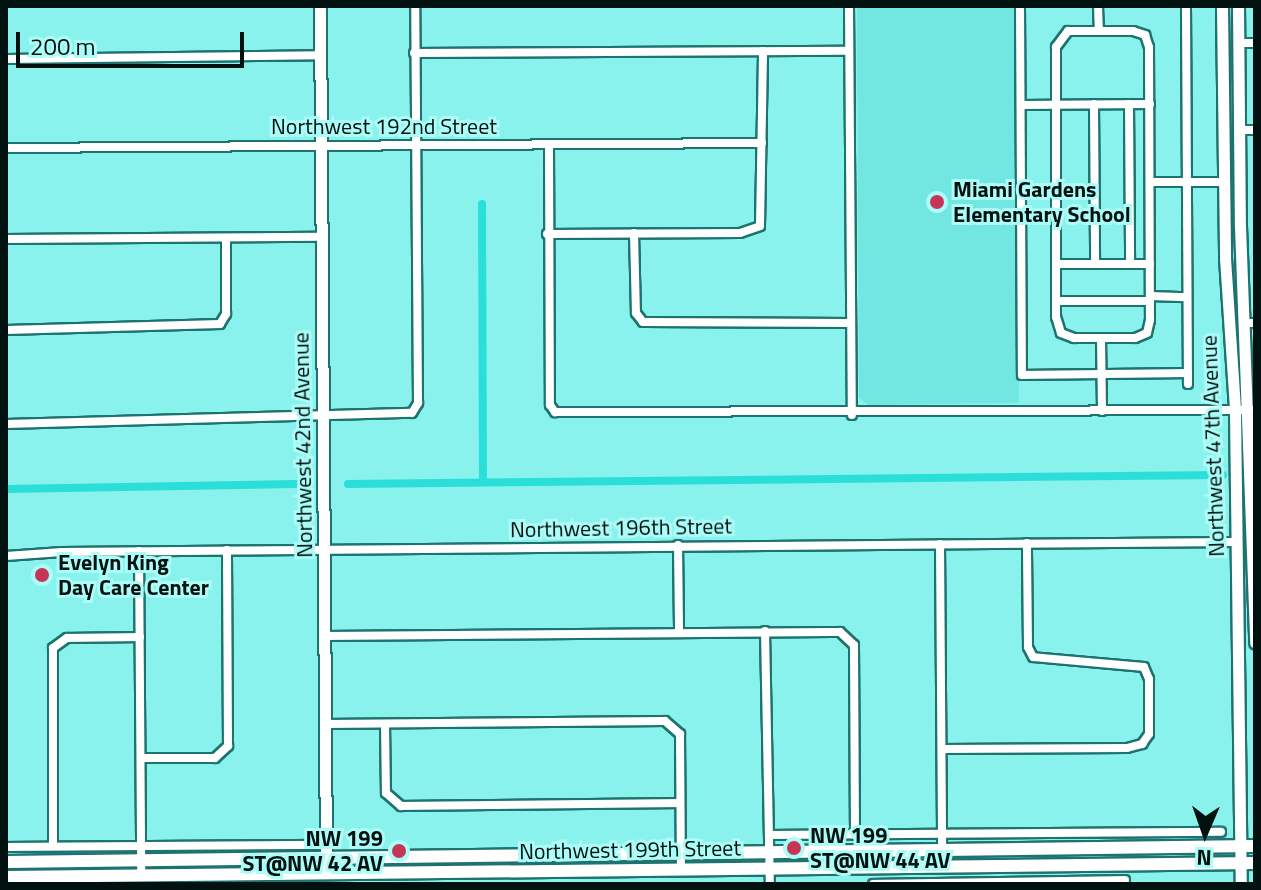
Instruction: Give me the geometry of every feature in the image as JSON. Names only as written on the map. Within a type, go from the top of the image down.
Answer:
[{"type":"main road","name":"Northwest 42nd Avenue","points":[[320,6],[326,879]]},
{"type":"main road","name":"Northwest 47th Avenue","points":[[1222,6],[1223,182],[1235,410],[1241,884]]},
{"type":"main road","name":"Northwest 47th Avenue","points":[[1238,6],[1239,205],[1250,323],[1255,643]]},
{"type":"main road","points":[[1222,110],[1239,130]]},
{"type":"main road","points":[[1223,182],[1239,205]]},
{"type":"main road","points":[[1236,569],[1254,585]]},
{"type":"main road","name":"Northwest 199th Street","points":[[6,862],[141,860],[327,851],[681,854],[1255,846]]},
{"type":"main road","name":"Northwest 199th Street","points":[[6,877],[326,879],[681,869],[1255,863]]},
{"type":"street","points":[[6,424],[322,418],[412,413],[418,403],[415,6]]},
{"type":"street","points":[[849,6],[852,415]]},
{"type":"street","points":[[1020,6],[1022,375],[1188,373]]},
{"type":"street","points":[[1098,6],[1099,31]]},
{"type":"street","points":[[1186,6],[1188,384]]},
{"type":"street","points":[[1068,31],[1099,31],[1145,35],[1150,104],[1150,299],[1147,333],[1101,338],[1061,333],[1056,300],[1059,38],[1068,31]]},
{"type":"street","points":[[1238,43],[1255,43]]},
{"type":"street","points":[[547,234],[740,233],[760,226],[763,197],[763,51]]},
{"type":"street","points":[[414,53],[849,51]]},
{"type":"street","points":[[6,59],[320,55]]},
{"type":"street","points":[[1094,104],[1095,264]]},
{"type":"street","points":[[1129,104],[1130,264]]},
{"type":"street","points":[[1021,105],[1150,104]]},
{"type":"street","points":[[1239,130],[1255,130]]},
{"type":"street","name":"Northwest 192nd Street","points":[[6,148],[762,143]]},
{"type":"street","points":[[549,145],[550,405],[555,412],[852,415],[1253,410]]},
{"type":"street","points":[[1150,182],[1223,182]]},
{"type":"street","points":[[634,233],[636,313],[643,322],[850,323]]},
{"type":"street","points":[[6,239],[321,237]]},
{"type":"street","points":[[6,330],[220,324],[226,314],[226,238]]},
{"type":"street","points":[[1058,264],[1150,264]]},
{"type":"street","points":[[1056,300],[1187,297]]},
{"type":"street","points":[[1101,338],[1102,411]]},
{"type":"street","name":"Northwest 196th Street","points":[[6,556],[139,551],[1236,542]]},
{"type":"street","points":[[942,749],[1142,744],[1149,734],[1149,679],[1144,667],[1130,662],[1045,662],[1033,657],[1028,647],[1027,543]]},
{"type":"street","points":[[940,544],[942,867]]},
{"type":"street","points":[[678,545],[679,632]]},
{"type":"street","points":[[141,758],[215,758],[224,753],[228,746],[227,550]]},
{"type":"street","points":[[139,551],[141,876]]},
{"type":"street","points":[[765,631],[770,884]]},
{"type":"street","points":[[324,636],[840,632],[854,645],[855,835]]},
{"type":"street","points":[[53,846],[51,656],[58,643],[67,638],[140,637]]},
{"type":"street","points":[[325,724],[665,721],[680,734],[681,869]]},
{"type":"street","points":[[385,724],[391,801],[401,806],[680,803]]},
{"type":"street","points":[[769,835],[1221,832]]},
{"type":"street","points":[[6,847],[141,845],[327,851]]},
{"type":"street","points":[[873,884],[1125,882],[1125,865]]},
{"type":"shaded area","name":"Miami Gardens Elementary School","points":[[857,6],[1015,6],[1019,403],[868,405],[859,398]]},
{"type":"waterway","points":[[482,204],[483,482]]},
{"type":"waterway","points":[[348,484],[1223,475]]},
{"type":"waterway","points":[[6,489],[296,484]]},
{"type":"place","name":"Miami Gardens Elementary School","points":[[937,202]]},
{"type":"place","name":"Evelyn King Day Care Center","points":[[42,575]]},
{"type":"place","name":"NW 199 ST@NW 44 AV","points":[[794,848]]},
{"type":"place","name":"NW 199 ST@NW 42 AV","points":[[399,851]]}]
